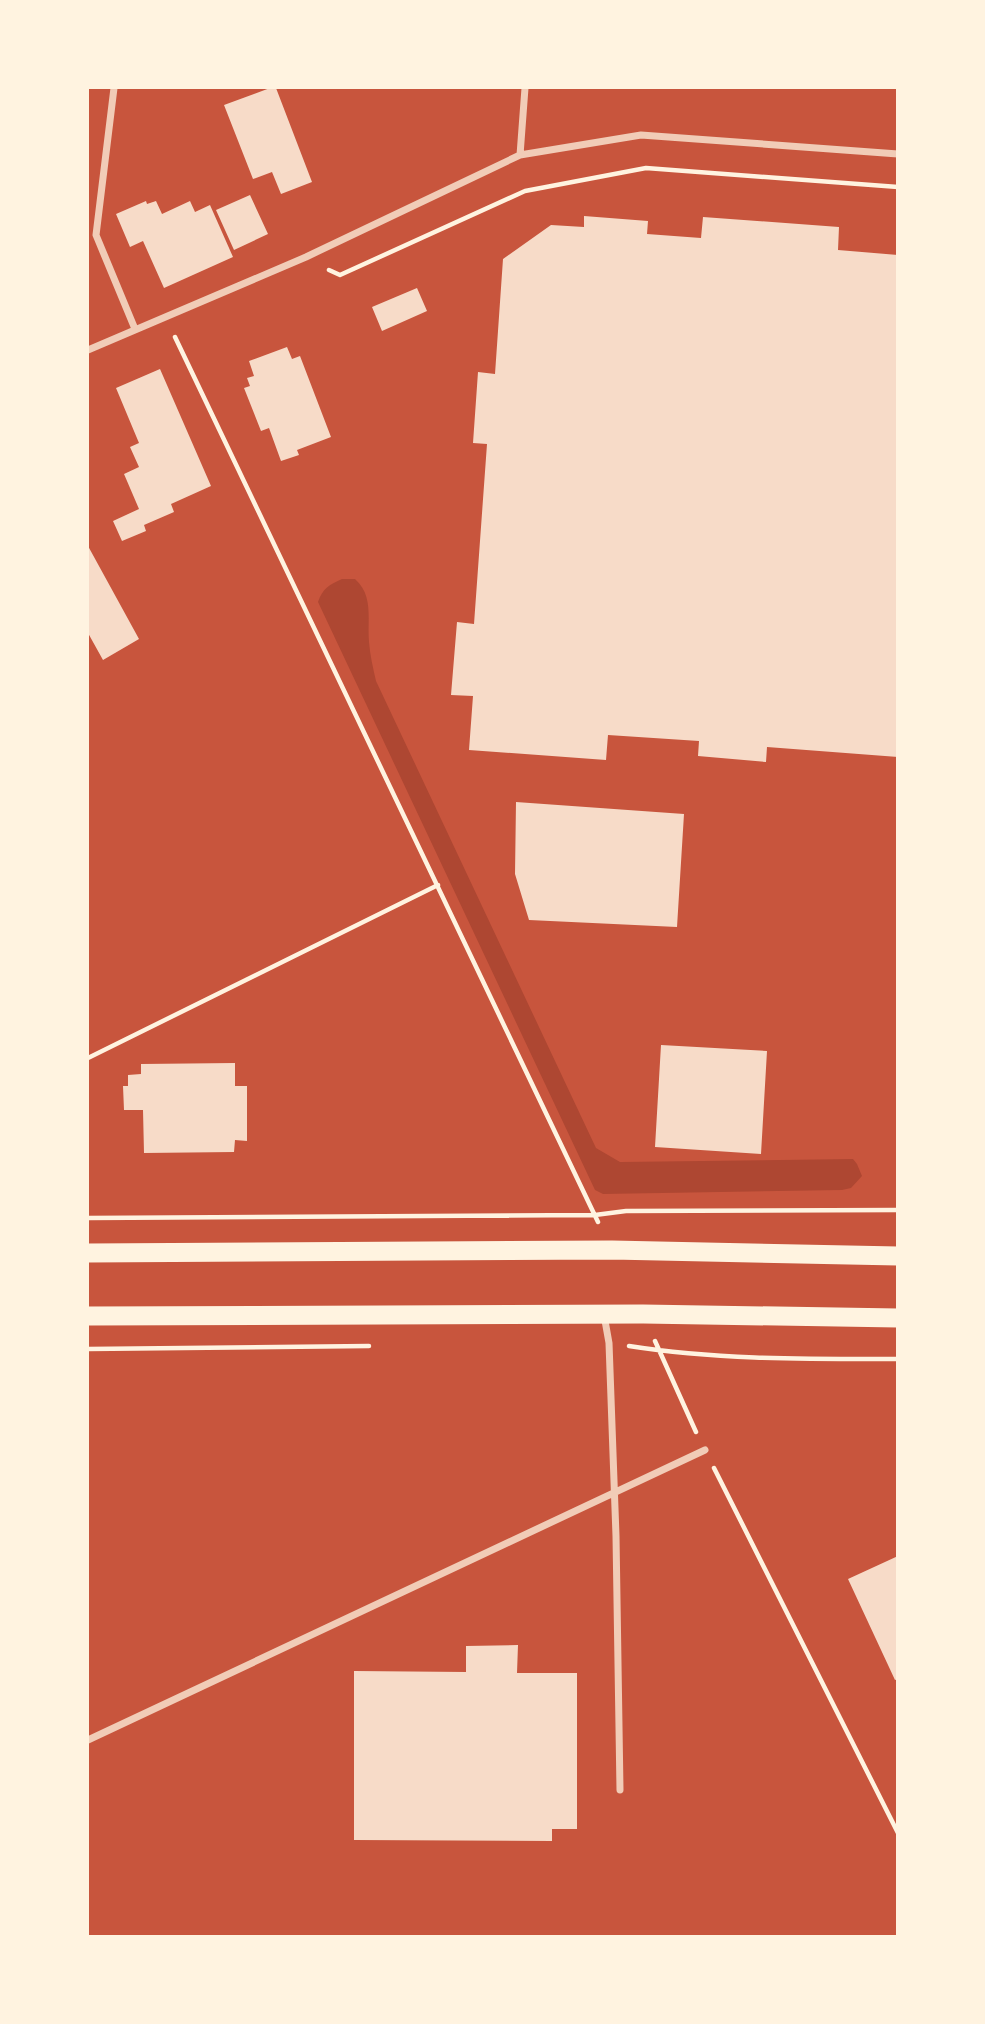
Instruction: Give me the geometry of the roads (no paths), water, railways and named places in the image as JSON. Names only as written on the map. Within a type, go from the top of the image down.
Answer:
[{"type":"highway","points":[[88,1253],[612,1250],[898,1255]]},
{"type":"highway","points":[[88,1316],[643,1314],[898,1318]]},
{"type":"street","points":[[114,88],[96,235],[135,329]]},
{"type":"street","points":[[520,155],[525,88]]},
{"type":"street","points":[[88,350],[306,257],[520,155],[641,135],[898,154]]},
{"type":"street","points":[[604,1314],[609,1343],[615,1492],[620,1790]]},
{"type":"street","points":[[88,1740],[705,1450]]}]
